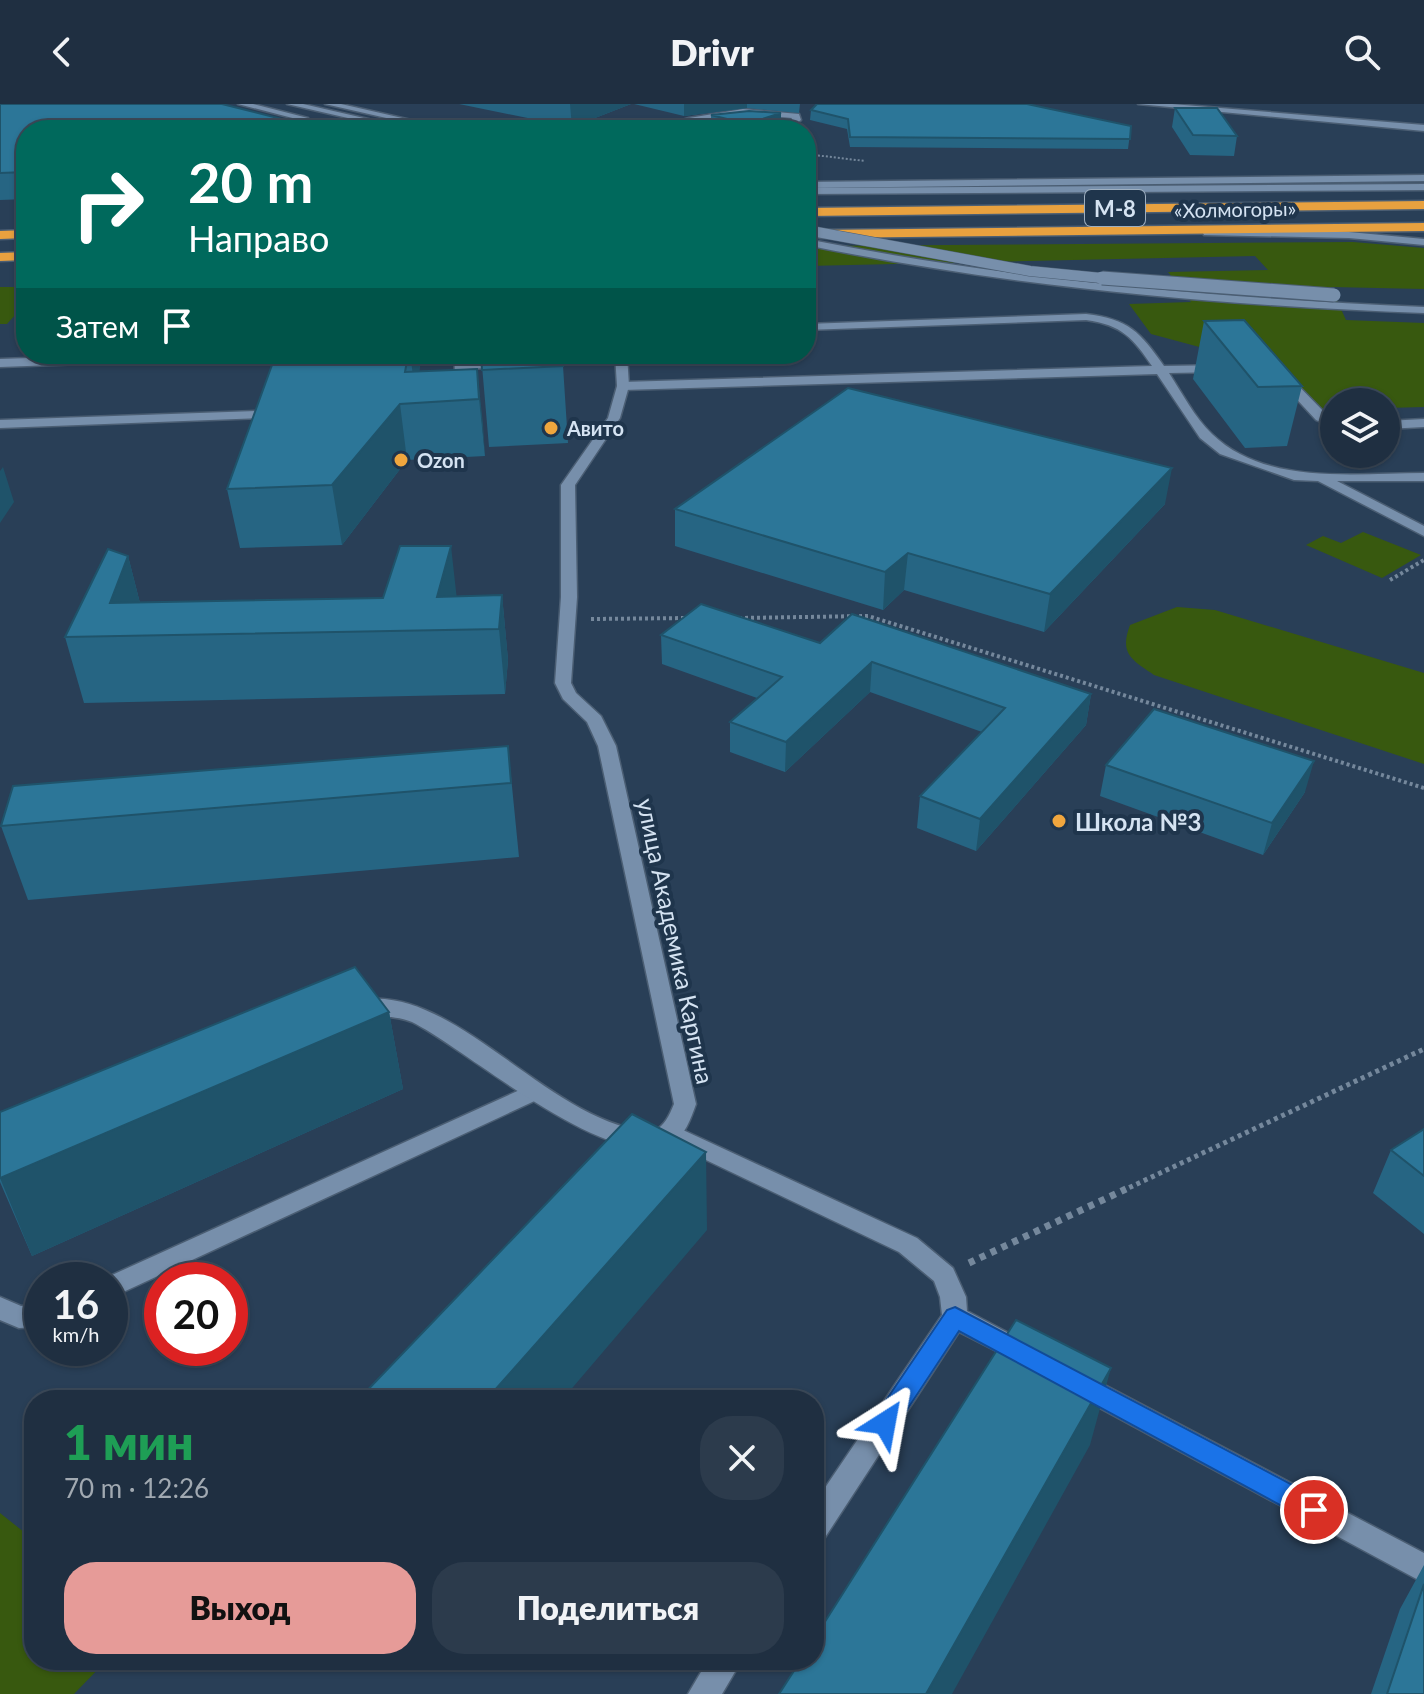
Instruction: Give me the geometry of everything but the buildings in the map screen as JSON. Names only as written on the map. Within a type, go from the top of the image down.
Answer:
[{"type":"highway","name":"«Холмогоры»","points":[[816,212],[1424,205]]},
{"type":"highway","name":"«Холмогоры»","points":[[816,232],[1424,227]]},
{"type":"main road","points":[[242,104],[312,120]]},
{"type":"main road","points":[[291,104],[364,120]]},
{"type":"main road","points":[[329,104],[404,120]]},
{"type":"main road","points":[[689,120],[746,104]]},
{"type":"main road","points":[[1142,104],[1424,128]]},
{"type":"main road","points":[[732,108],[777,109],[796,116],[797,120]]},
{"type":"main road","points":[[229,111],[268,120]]},
{"type":"main road","points":[[800,120],[807,117]]},
{"type":"main road","points":[[816,185],[1424,178]]},
{"type":"main road","points":[[816,191],[1424,187]]},
{"type":"main road","points":[[1100,231],[1349,235],[1424,242]]},
{"type":"main road","points":[[816,234],[1030,271],[1424,310]]},
{"type":"main road","points":[[816,244],[1022,282],[1159,296],[1337,301],[1420,297]]},
{"type":"main road","points":[[816,327],[1086,317],[1111,320],[1129,329],[1213,444],[1250,462],[1299,477],[1424,477]]},
{"type":"main road","points":[[454,405],[462,398],[460,364]]},
{"type":"main road","name":"улица Академика Каргина","points":[[622,364],[623,386],[614,418],[568,485],[568,620],[563,683],[569,695],[595,720],[607,746],[685,1104],[678,1124],[670,1133]]},
{"type":"main road","points":[[623,386],[1237,368]]},
{"type":"main road","points":[[1270,369],[1282,375],[1320,416]]},
{"type":"main road","points":[[0,424],[296,413]]},
{"type":"main road","points":[[1400,424],[1424,423]]},
{"type":"main road","points":[[1322,479],[1424,532]]},
{"type":"main road","points":[[337,1012],[377,1007],[413,1013],[428,1020],[533,1092],[601,1128],[655,1140],[670,1133],[908,1245],[944,1275],[953,1297],[955,1317],[824,1514]]},
{"type":"main road","points":[[128,1279],[533,1092]]},
{"type":"main road","points":[[0,1308],[24,1317]]},
{"type":"main road","points":[[955,1317],[1424,1569]]},
{"type":"main road","points":[[704,1694],[720,1670]]},
{"type":"path","points":[[1390,580],[1424,560]]},
{"type":"path","points":[[726,618],[868,616],[1424,788]]},
{"type":"path","points":[[568,620],[694,618]]},
{"type":"path","points":[[944,1275],[1424,1049]]},
{"type":"green space","points":[[1353,242],[1424,248],[1424,289],[1331,287],[1346,320],[1424,323],[1424,407],[1400,408],[1400,388],[1320,388],[1320,409],[1311,409],[1278,368],[1151,334],[1129,304],[1191,302],[1168,272],[1268,270],[1255,256],[816,266],[816,246]]},
{"type":"green space","points":[[0,287],[16,287],[16,314],[7,324],[0,324]]},
{"type":"green space","points":[[1363,532],[1421,555],[1382,578],[1306,545],[1323,536],[1341,543]]},
{"type":"green space","points":[[1177,607],[1215,610],[1424,673],[1424,764],[1154,675],[1139,665],[1127,650],[1130,625]]},
{"type":"green space","points":[[0,1513],[24,1532],[24,1670],[97,1670],[74,1694],[0,1694]]},
{"type":"place","name":"Авито","points":[[551,428]]},
{"type":"place","name":"Ozon","points":[[401,460]]},
{"type":"place","name":"Школа №3","points":[[1059,821]]},
{"type":"route","points":[[885,1423],[955,1317],[1314,1510]]}]
